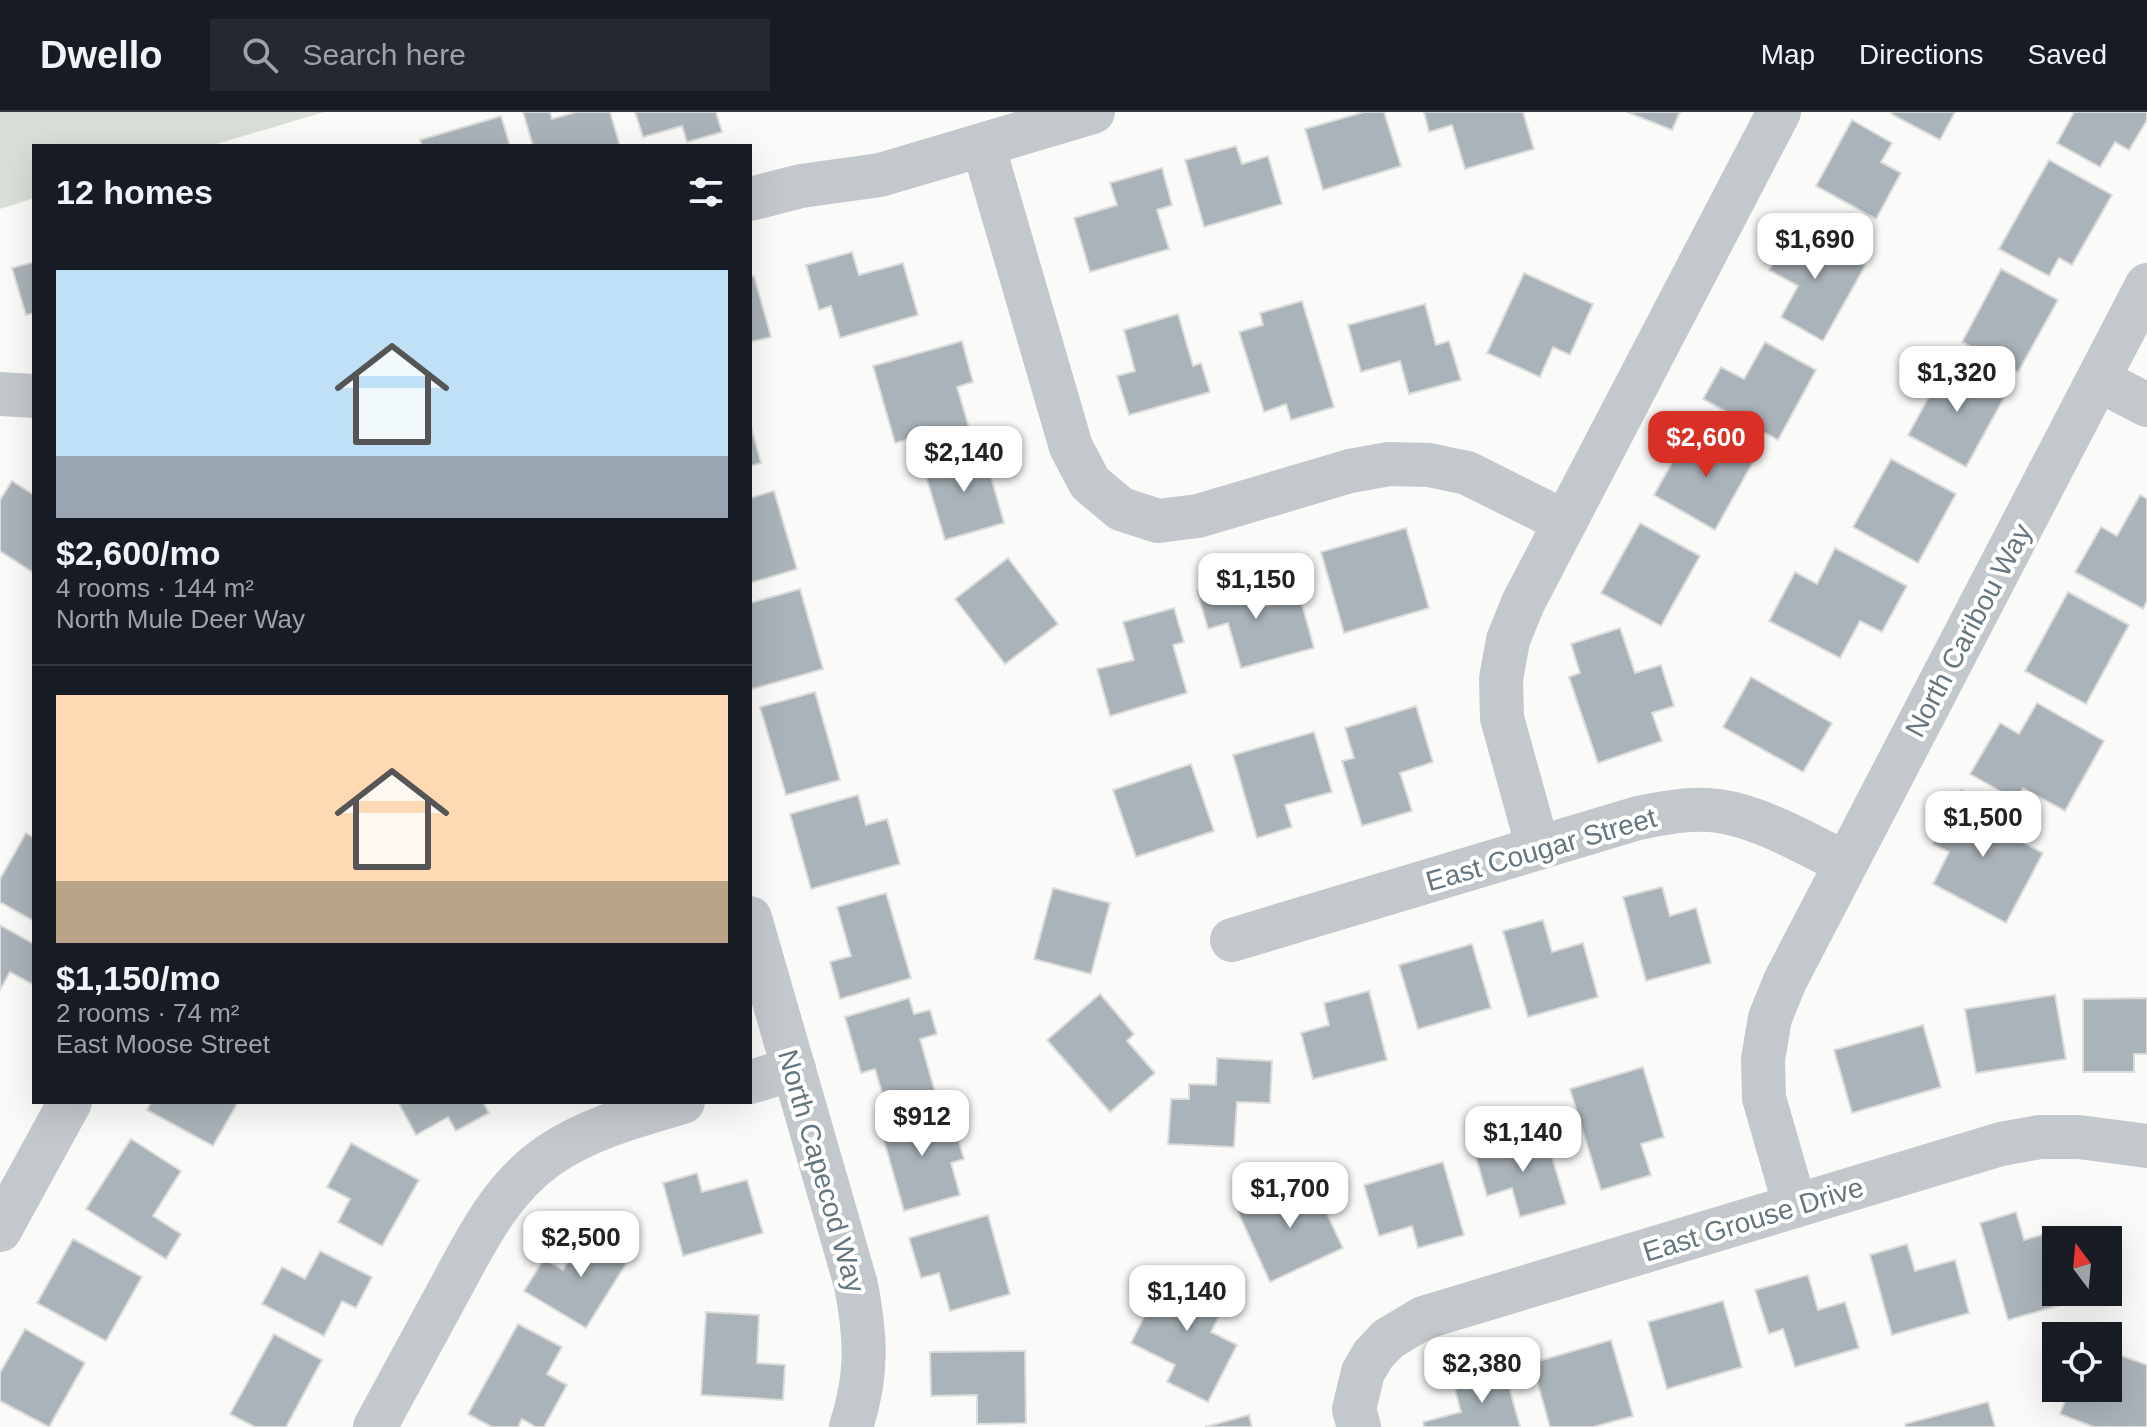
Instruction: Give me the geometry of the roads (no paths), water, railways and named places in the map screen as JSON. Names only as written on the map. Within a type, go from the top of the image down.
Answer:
[{"type":"street","points":[[752,198],[801,186],[880,175],[1093,112]]},
{"type":"street","points":[[1538,848],[1502,718],[1501,679],[1508,640],[1565,522],[1779,112]]},
{"type":"street","points":[[983,145],[1071,447],[1090,483],[1121,509],[1158,521],[1198,516],[1350,471],[1389,464],[1429,465],[1467,473],[1565,522]]},
{"type":"street","name":"North Caribou Way","points":[[1795,1206],[1764,1098],[1763,1059],[1770,1018],[1785,981],[2147,285]]},
{"type":"street","points":[[2099,380],[2147,405]]},
{"type":"street","points":[[0,394],[32,396]]},
{"type":"street","name":"East Cougar Street","points":[[1232,940],[1638,818],[1677,810],[1717,811],[1756,820],[1846,863]]},
{"type":"street","name":"North Capecod Way","points":[[752,925],[856,1285],[864,1324],[864,1363],[859,1403],[851,1427]]},
{"type":"street","points":[[752,1081],[794,1069]]},
{"type":"street","points":[[0,1230],[69,1104]]},
{"type":"street","points":[[375,1427],[490,1216],[515,1184],[546,1158],[580,1137],[676,1104]]},
{"type":"street","name":"East Grouse Drive","points":[[1359,1427],[1354,1409],[1363,1372],[1388,1339],[1423,1318],[2001,1144],[2040,1137],[2079,1137],[2147,1146]]}]
